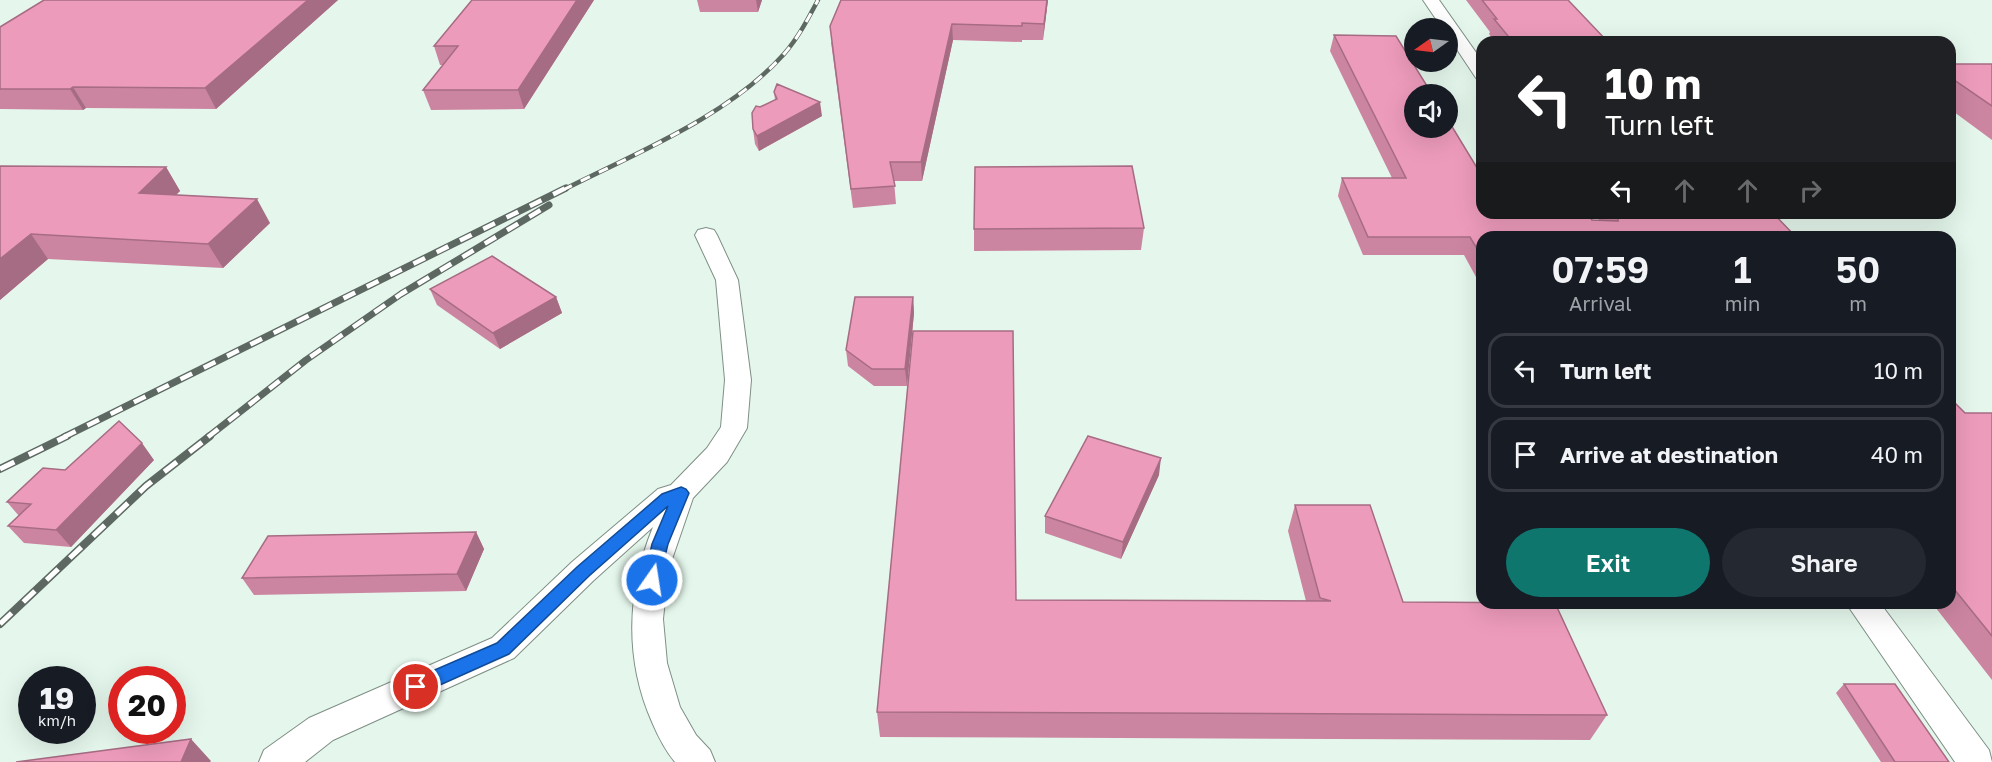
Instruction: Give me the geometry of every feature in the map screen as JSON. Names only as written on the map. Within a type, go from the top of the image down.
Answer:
[{"type":"lane","points":[[1431,0],[1476,65]]},
{"type":"lane","points":[[697,762],[687,752],[662,706],[649,657],[648,598],[660,544],[681,493],[723,446],[734,428],[738,380],[728,280],[706,235]]},
{"type":"lane","points":[[278,762],[321,729],[503,648],[583,571],[668,498],[681,493]]},
{"type":"lane","points":[[1866,609],[1976,762]]},
{"type":"building","points":[[44,0],[308,0],[205,88],[0,89],[0,27]]},
{"type":"building","points":[[472,0],[577,0],[518,90],[423,90],[458,46],[434,46]]},
{"type":"building","points":[[841,0],[1047,0],[1044,24],[1022,23],[1022,26],[952,24],[921,162],[890,162],[895,186],[851,189],[830,26]]},
{"type":"building","points":[[1482,0],[1568,0],[1602,36],[1508,36],[1494,19],[1497,19]]},
{"type":"building","points":[[1334,35],[1396,36],[1404,49],[1404,72],[1418,72],[1426,84],[1404,84],[1404,138],[1458,136],[1476,166],[1476,219],[1618,221],[1618,219],[1779,219],[1790,231],[1476,231],[1476,247],[1470,237],[1368,237],[1342,178],[1406,178]]},
{"type":"building","points":[[1956,64],[1992,64],[1992,106],[1956,81]]},
{"type":"building","points":[[777,84],[820,102],[757,136],[753,129],[752,113],[756,106],[760,107],[777,99],[774,92]]},
{"type":"building","points":[[0,166],[166,167],[139,193],[257,199],[208,244],[31,234],[0,259]]},
{"type":"building","points":[[1132,166],[1144,228],[974,229],[975,167]]},
{"type":"building","points":[[492,256],[556,297],[493,333],[430,289]]},
{"type":"building","points":[[855,297],[913,297],[905,369],[872,369],[846,350]]},
{"type":"building","points":[[913,331],[1013,331],[1016,600],[1331,601],[1320,598],[1295,505],[1370,505],[1403,602],[1476,602],[1476,609],[1558,609],[1607,715],[877,712]]},
{"type":"building","points":[[1956,404],[1965,413],[1992,413],[1992,636],[1956,591]]},
{"type":"building","points":[[119,421],[142,443],[56,530],[8,526],[31,504],[7,502],[43,468],[65,470]]},
{"type":"building","points":[[1088,436],[1161,458],[1123,542],[1045,516]]},
{"type":"building","points":[[476,532],[457,574],[242,578],[268,536]]},
{"type":"building","points":[[1844,684],[1895,684],[1949,762],[1895,762]]},
{"type":"building","points":[[191,739],[181,762],[16,762],[153,744],[186,744],[186,740]]},
{"type":"railway","points":[[563,190],[651,147],[709,115],[737,96],[784,54],[807,21],[818,0]]},
{"type":"railway","points":[[64,437],[566,188]]},
{"type":"railway","points":[[208,437],[306,360],[401,294],[549,205]]},
{"type":"railway","points":[[0,469],[67,436]]},
{"type":"railway","points":[[0,624],[146,486],[210,436]]},
{"type":"route","points":[[416,687],[503,648],[583,571],[668,498],[681,493],[660,544],[652,580]]}]
